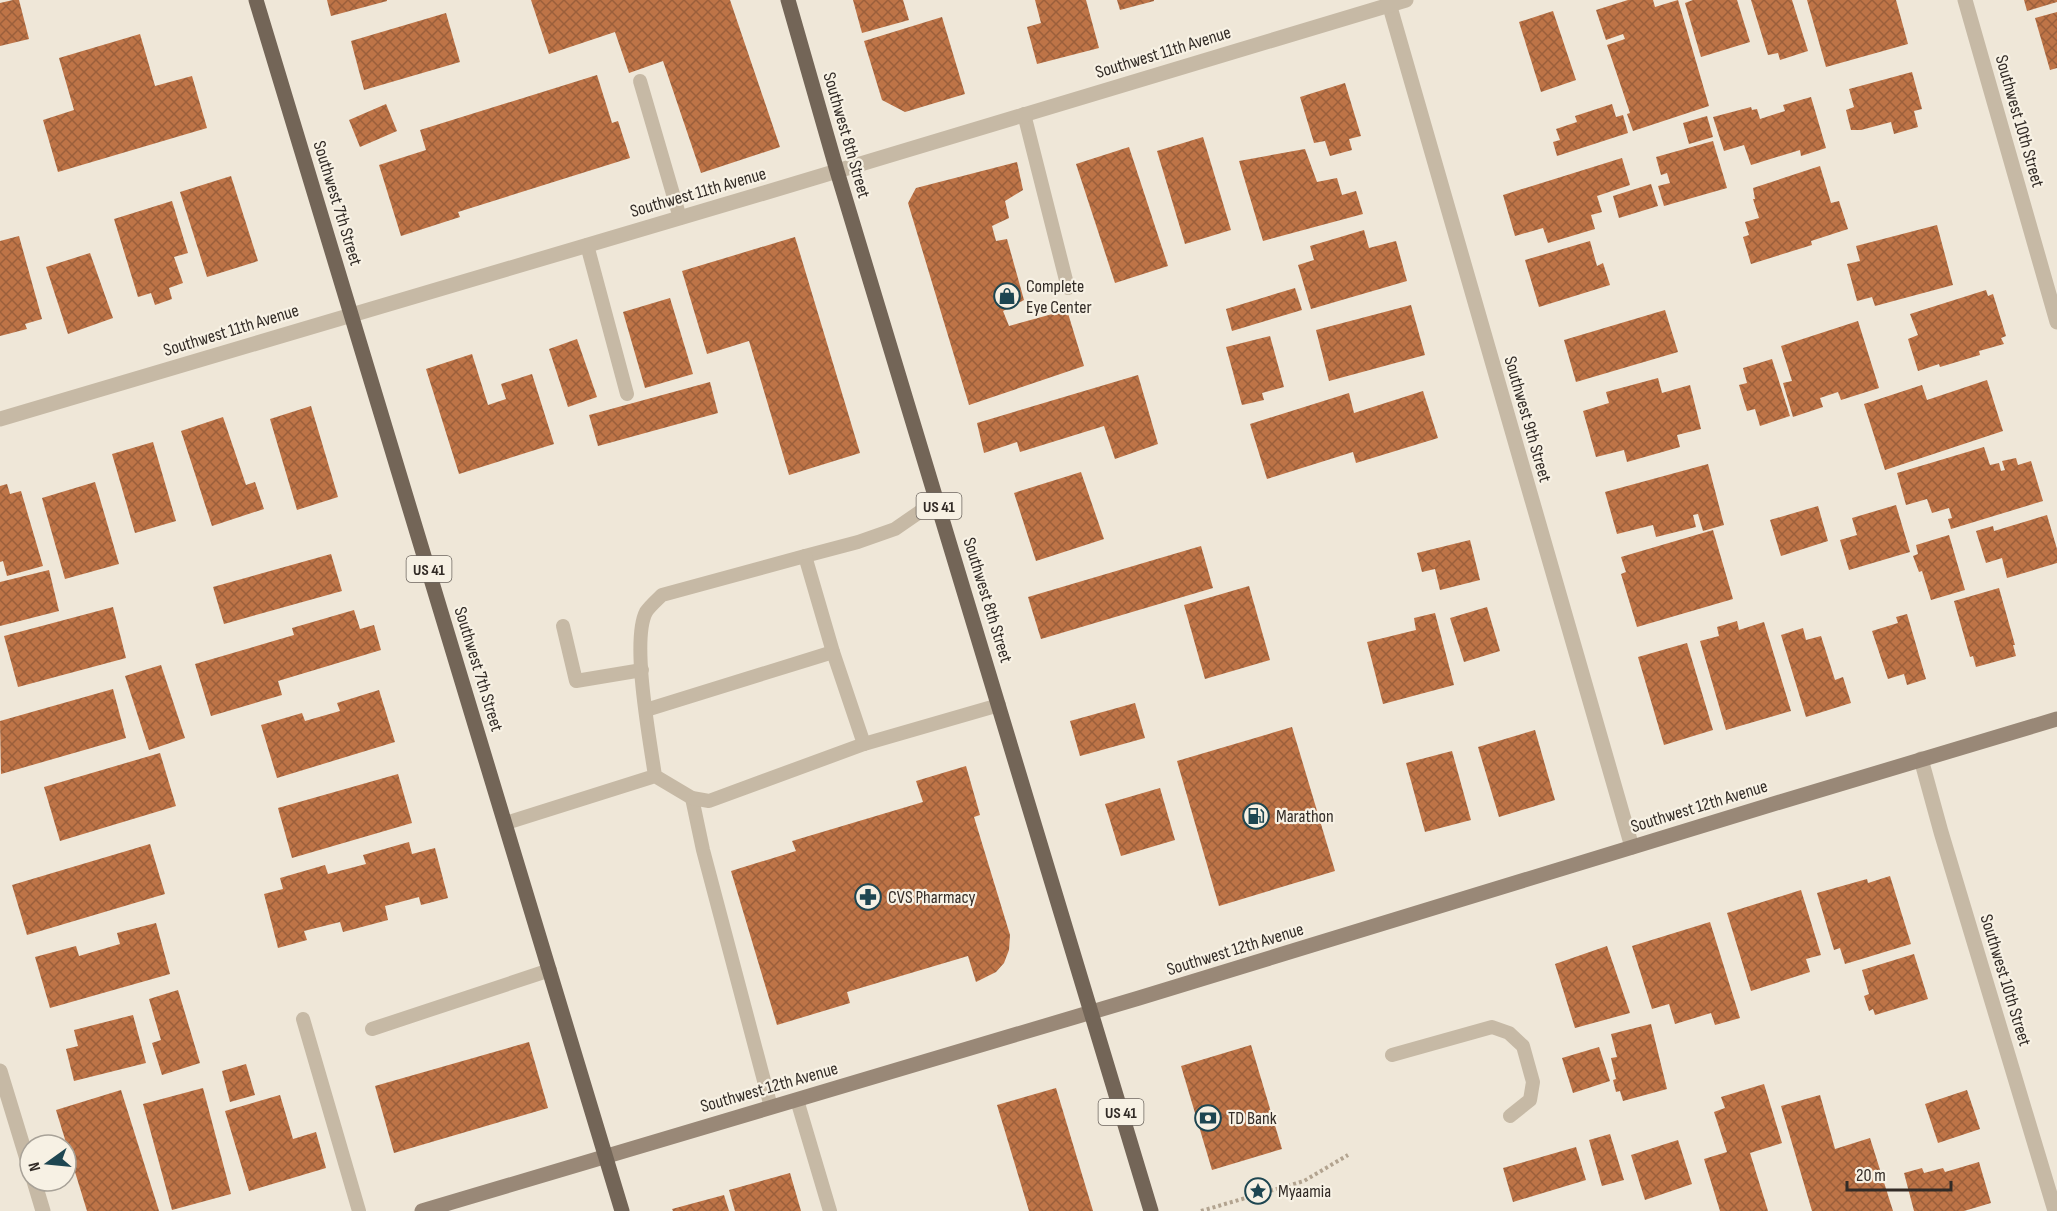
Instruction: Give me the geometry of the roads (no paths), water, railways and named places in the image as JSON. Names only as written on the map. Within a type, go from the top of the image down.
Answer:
[{"type":"main road","name":"Southwest 7th Street","points":[[256,0],[622,1211]]},
{"type":"main road","name":"Southwest 8th Street","points":[[788,0],[837,171],[1151,1211]]},
{"type":"main road","name":"Southwest 12th Avenue","points":[[422,1211],[1091,1012],[2057,719]]},
{"type":"street","name":"Southwest 11th Avenue","points":[[0,419],[837,171],[1388,2],[1406,0]]},
{"type":"street","name":"Southwest 10th Street","points":[[1965,0],[2057,322]]},
{"type":"street","name":"Southwest 9th Street","points":[[1388,2],[1632,848]]},
{"type":"street","name":"Southwest 10th Street","points":[[1921,759],[2055,1211]]},
{"type":"street","points":[[0,1071],[19,1133]]},
{"type":"street","points":[[38,1193],[43,1211]]},
{"type":"lane","points":[[640,81],[680,218]]},
{"type":"lane","points":[[1024,114],[1068,288]]},
{"type":"lane","points":[[587,245],[627,394]]},
{"type":"lane","points":[[655,777],[646,711],[640,638],[646,611],[662,595],[858,542],[895,529],[937,500]]},
{"type":"lane","points":[[805,556],[833,652],[864,744]]},
{"type":"lane","points":[[563,626],[576,681],[642,670]]},
{"type":"lane","points":[[646,711],[833,652]]},
{"type":"lane","points":[[506,823],[655,777],[692,798],[709,801],[864,744],[999,705]]},
{"type":"lane","points":[[692,798],[703,850],[771,1107]]},
{"type":"lane","points":[[372,1029],[550,970]]},
{"type":"lane","points":[[303,1019],[359,1211]]},
{"type":"lane","points":[[1392,1055],[1492,1028],[1509,1033],[1522,1046],[1533,1082],[1530,1100],[1510,1116]]},
{"type":"lane","points":[[797,1100],[830,1211]]},
{"type":"place","name":"Complete Eye Center","points":[[1007,296]]},
{"type":"place","name":"Marathon","points":[[1256,816]]},
{"type":"place","name":"CVS Pharmacy","points":[[868,897]]},
{"type":"place","name":"TD Bank","points":[[1208,1118]]},
{"type":"place","name":"Myaamia","points":[[1258,1191]]}]
